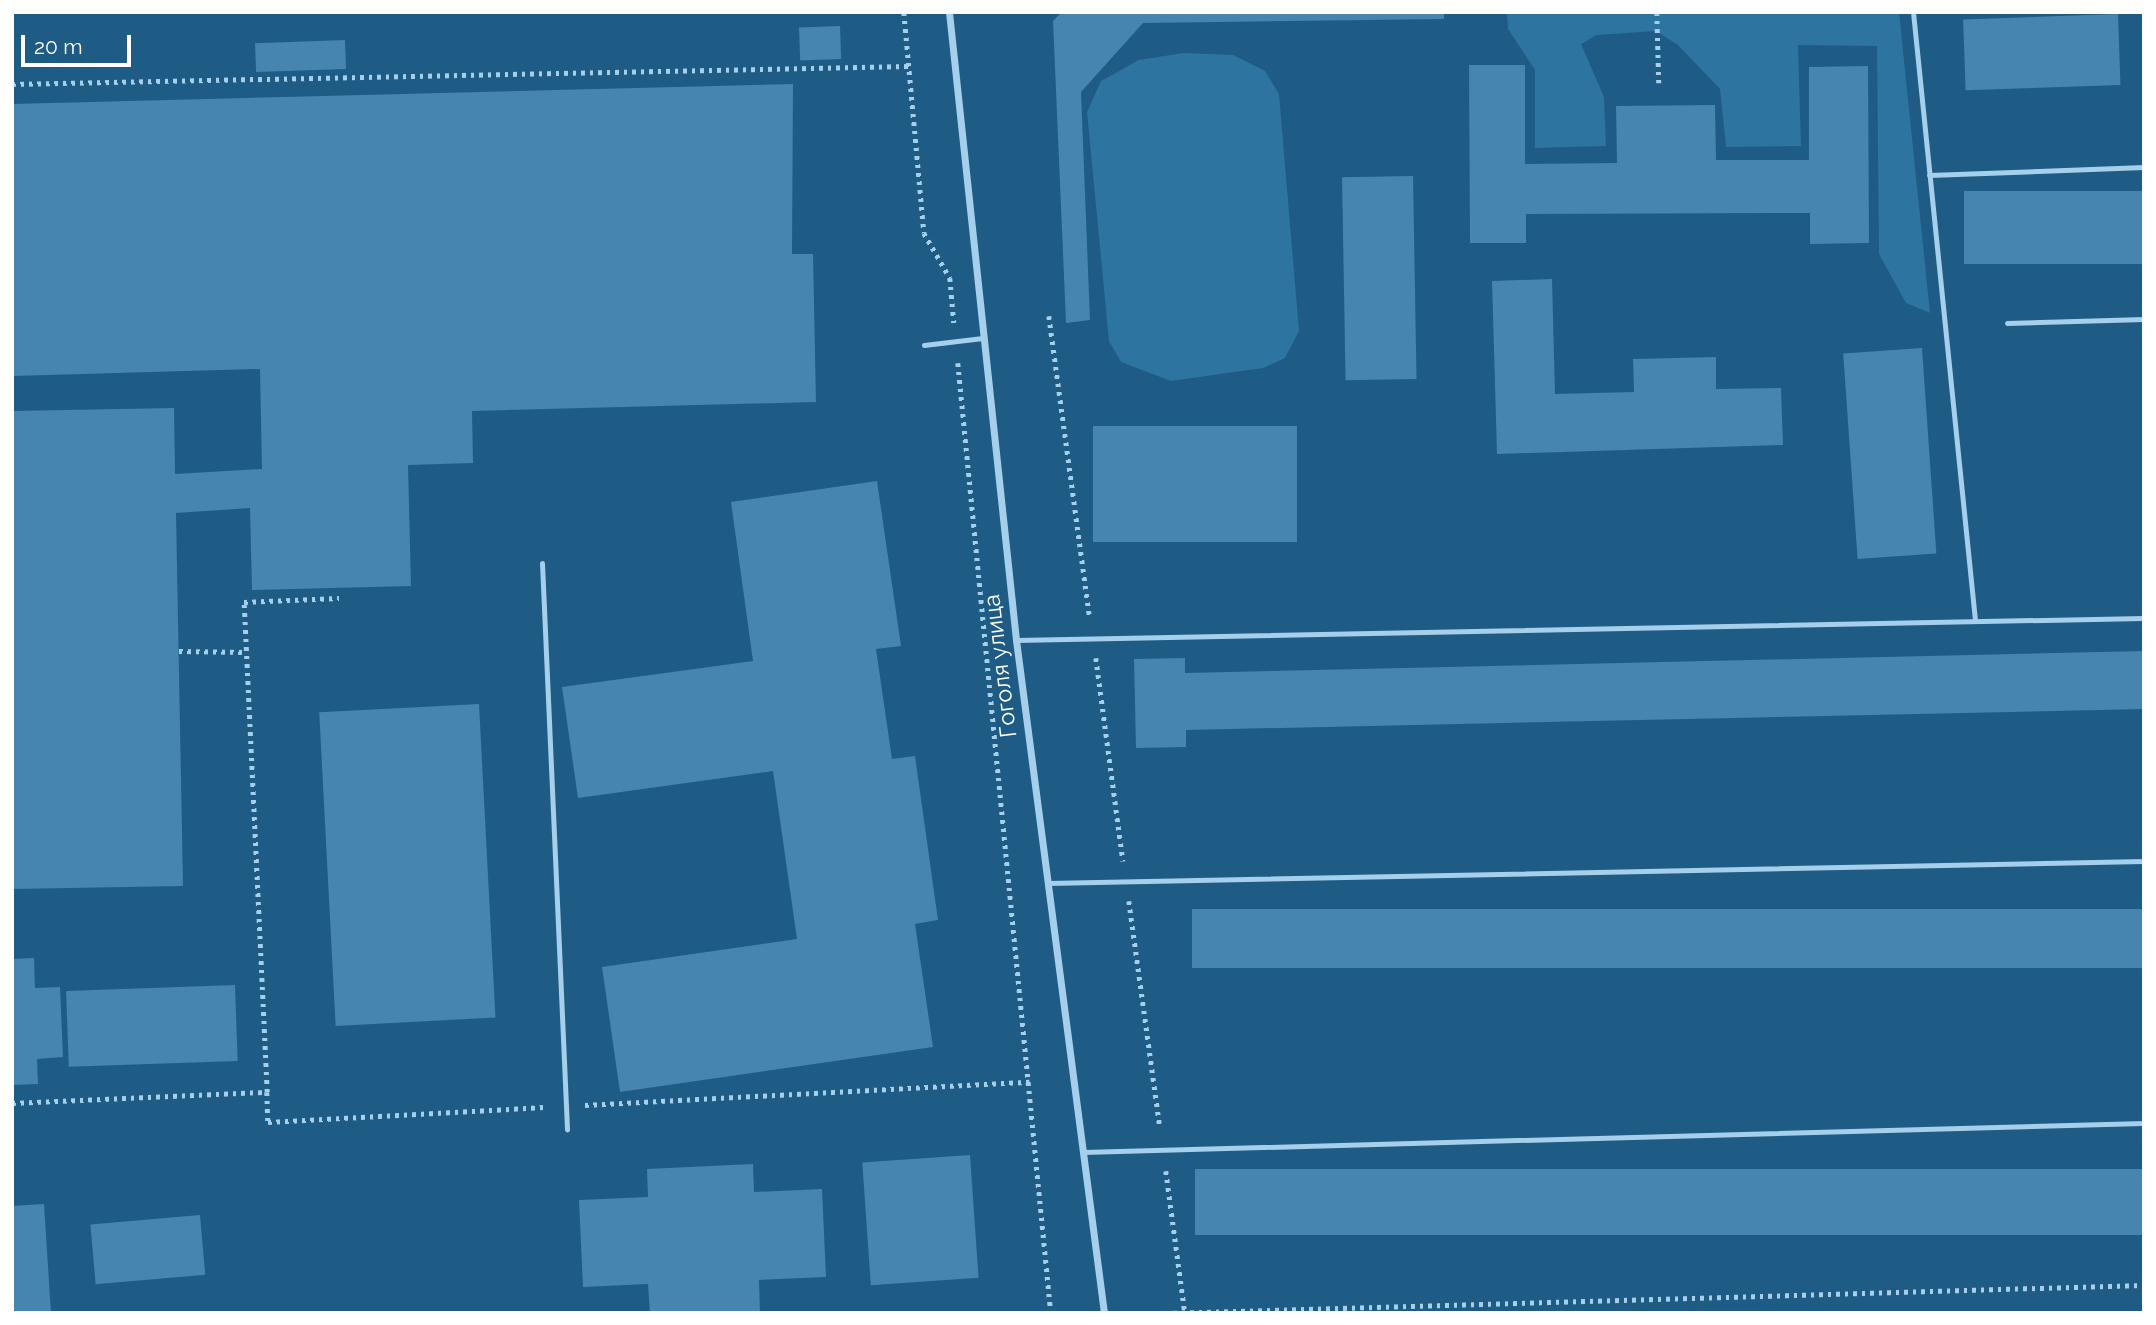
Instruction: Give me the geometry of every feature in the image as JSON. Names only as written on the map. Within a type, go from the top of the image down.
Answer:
[{"type":"street","name":"Гоголя улица","points":[[949,12],[1016,640],[1104,1313]]},
{"type":"lane","points":[[1913,12],[1975,620]]},
{"type":"lane","points":[[1929,175],[2144,167]]},
{"type":"lane","points":[[2007,323],[2144,319]]},
{"type":"lane","points":[[924,345],[983,338]]},
{"type":"lane","points":[[542,563],[567,1129]]},
{"type":"lane","points":[[1016,640],[2144,618]]},
{"type":"lane","points":[[1047,883],[2144,861]]},
{"type":"lane","points":[[1083,1152],[2144,1124]]},
{"type":"path","points":[[904,12],[924,233],[950,278],[1051,1313]]},
{"type":"path","points":[[1657,12],[1659,83]]},
{"type":"path","points":[[12,83],[909,66]]},
{"type":"path","points":[[1049,316],[1185,1312]]},
{"type":"path","points":[[339,598],[244,602],[268,1122],[1029,1082]]},
{"type":"path","points":[[179,651],[246,652]]},
{"type":"path","points":[[12,1103],[267,1092]]},
{"type":"path","points":[[1165,1313],[2144,1285]]},
{"type":"shaded area","points":[[1507,12],[1899,12],[1930,313],[1906,303],[1879,254],[1877,46],[1798,45],[1801,146],[1726,147],[1720,89],[1678,45],[1656,31],[1597,35],[1581,44],[1604,97],[1606,146],[1535,148],[1535,70],[1508,29]]},
{"type":"shaded area","points":[[1183,53],[1233,55],[1265,71],[1279,94],[1299,331],[1285,358],[1263,368],[1171,381],[1121,362],[1109,341],[1087,112],[1101,81],[1139,60]]},
{"type":"building","points":[[1062,12],[1444,12],[1444,19],[1143,23],[1081,92],[1090,320],[1066,323],[1053,21]]},
{"type":"building","points":[[2118,14],[2120,85],[1966,90],[1963,19]]},
{"type":"building","points":[[840,26],[841,59],[800,60],[799,27]]},
{"type":"building","points":[[345,40],[346,69],[256,72],[255,43]]},
{"type":"building","points":[[1469,65],[1525,65],[1525,164],[1617,163],[1616,106],[1715,105],[1716,160],[1809,160],[1809,67],[1868,66],[1869,243],[1810,244],[1810,213],[1526,214],[1526,243],[1470,243]]},
{"type":"building","points":[[793,84],[792,254],[813,254],[816,402],[472,411],[473,463],[408,465],[411,586],[252,590],[250,508],[176,513],[183,886],[12,889],[12,411],[174,408],[175,474],[262,469],[260,369],[12,376],[12,104]]},
{"type":"building","points":[[1413,176],[1417,379],[1346,380],[1342,177]]},
{"type":"building","points":[[1964,191],[2144,191],[2144,264],[1964,264]]},
{"type":"building","points":[[1552,279],[1555,394],[1634,392],[1633,359],[1716,357],[1716,389],[1781,388],[1783,445],[1497,454],[1492,281]]},
{"type":"building","points":[[1922,348],[1936,553],[1858,559],[1843,354]]},
{"type":"building","points":[[1093,426],[1297,426],[1297,542],[1093,542]]},
{"type":"building","points":[[877,481],[901,646],[876,649],[892,759],[915,756],[938,920],[915,924],[933,1047],[620,1092],[602,967],[797,939],[773,771],[578,798],[562,687],[753,661],[731,502]]},
{"type":"building","points":[[2144,651],[2144,709],[1186,730],[1186,747],[1136,748],[1134,659],[1185,658],[1185,673]]},
{"type":"building","points":[[479,704],[495,1018],[336,1026],[319,712]]},
{"type":"building","points":[[1192,909],[2144,909],[2144,968],[1192,968]]},
{"type":"building","points":[[34,958],[35,988],[60,987],[63,1057],[37,1059],[38,1084],[12,1085],[12,959]]},
{"type":"building","points":[[235,985],[238,1061],[69,1067],[66,991]]},
{"type":"building","points":[[970,1155],[979,1278],[871,1285],[862,1163]]},
{"type":"building","points":[[753,1164],[754,1192],[822,1189],[826,1277],[759,1280],[760,1313],[650,1313],[648,1284],[583,1287],[579,1200],[648,1197],[647,1169]]},
{"type":"building","points":[[1195,1169],[2144,1169],[2144,1235],[1195,1235]]},
{"type":"building","points":[[44,1204],[51,1313],[12,1313],[12,1206]]},
{"type":"building","points":[[200,1215],[205,1275],[96,1284],[90,1225]]}]
